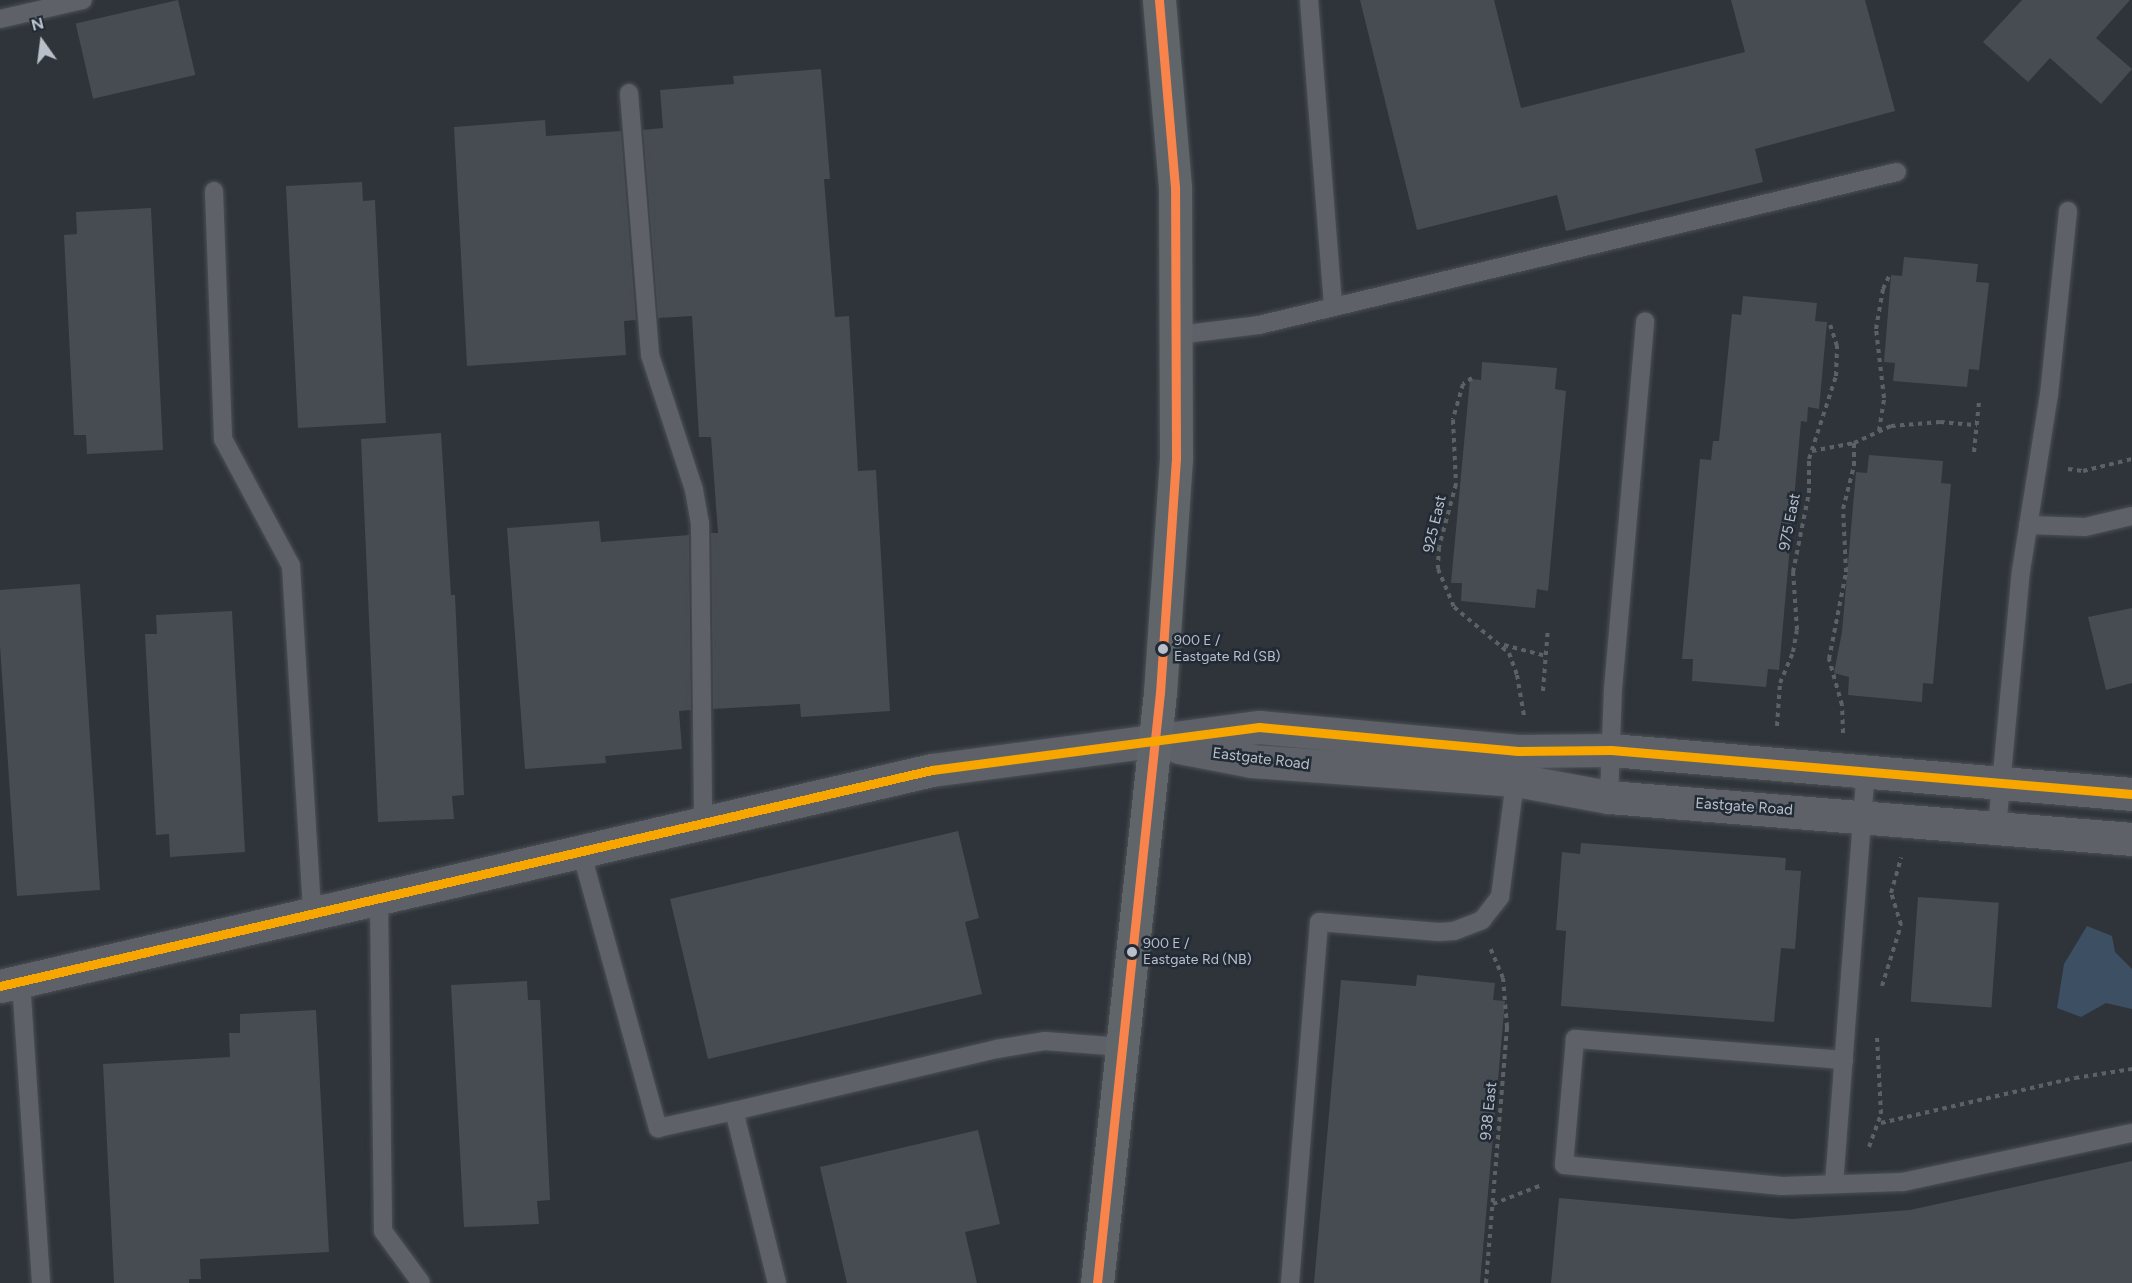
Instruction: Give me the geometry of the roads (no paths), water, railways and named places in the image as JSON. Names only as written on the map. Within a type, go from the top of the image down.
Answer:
[{"type":"main road","points":[[1096,1283],[1154,743],[1176,458],[1178,335],[1175,187],[1159,0]]},
{"type":"street","name":"Eastgate Road","points":[[11,983],[932,770],[1154,743],[1259,727],[1519,751],[1611,750],[2132,794]]},
{"type":"street","name":"Eastgate Road","points":[[1519,751],[1610,797],[2132,839]]},
{"type":"lane","points":[[0,19],[83,0]]},
{"type":"lane","points":[[1308,0],[1333,307]]},
{"type":"lane","points":[[629,93],[650,355],[694,490],[700,523],[703,823]]},
{"type":"lane","points":[[1178,335],[1259,325],[1897,172]]},
{"type":"lane","points":[[213,191],[223,439],[291,566],[312,914]]},
{"type":"lane","points":[[1997,828],[2028,525],[2049,395],[2068,211]]},
{"type":"lane","points":[[1610,797],[1611,750],[1645,321]]},
{"type":"lane","points":[[2028,525],[2085,527],[2132,516]]},
{"type":"lane","points":[[1290,1283],[1319,921],[1439,932],[1454,931],[1482,920],[1500,897],[1519,751]]},
{"type":"lane","points":[[1834,1184],[1866,772]]},
{"type":"lane","points":[[581,851],[658,1128],[997,1049],[1045,1041],[1122,1047]]},
{"type":"lane","points":[[379,898],[383,1231],[421,1283]]},
{"type":"lane","points":[[11,983],[41,1283]]},
{"type":"lane","points":[[1844,1060],[1575,1040],[1564,1165],[1782,1186],[1903,1182],[2132,1133]]},
{"type":"lane","points":[[734,1111],[777,1283]]},
{"type":"water","points":[[2087,926],[2112,936],[2115,952],[2132,969],[2132,1009],[2106,1003],[2081,1017],[2057,1008],[2064,964]]},
{"type":"place","name":"900 E / Eastgate Rd (SB)","points":[[1163,649]]},
{"type":"place","name":"900 E / Eastgate Rd (NB)","points":[[1132,952]]}]
